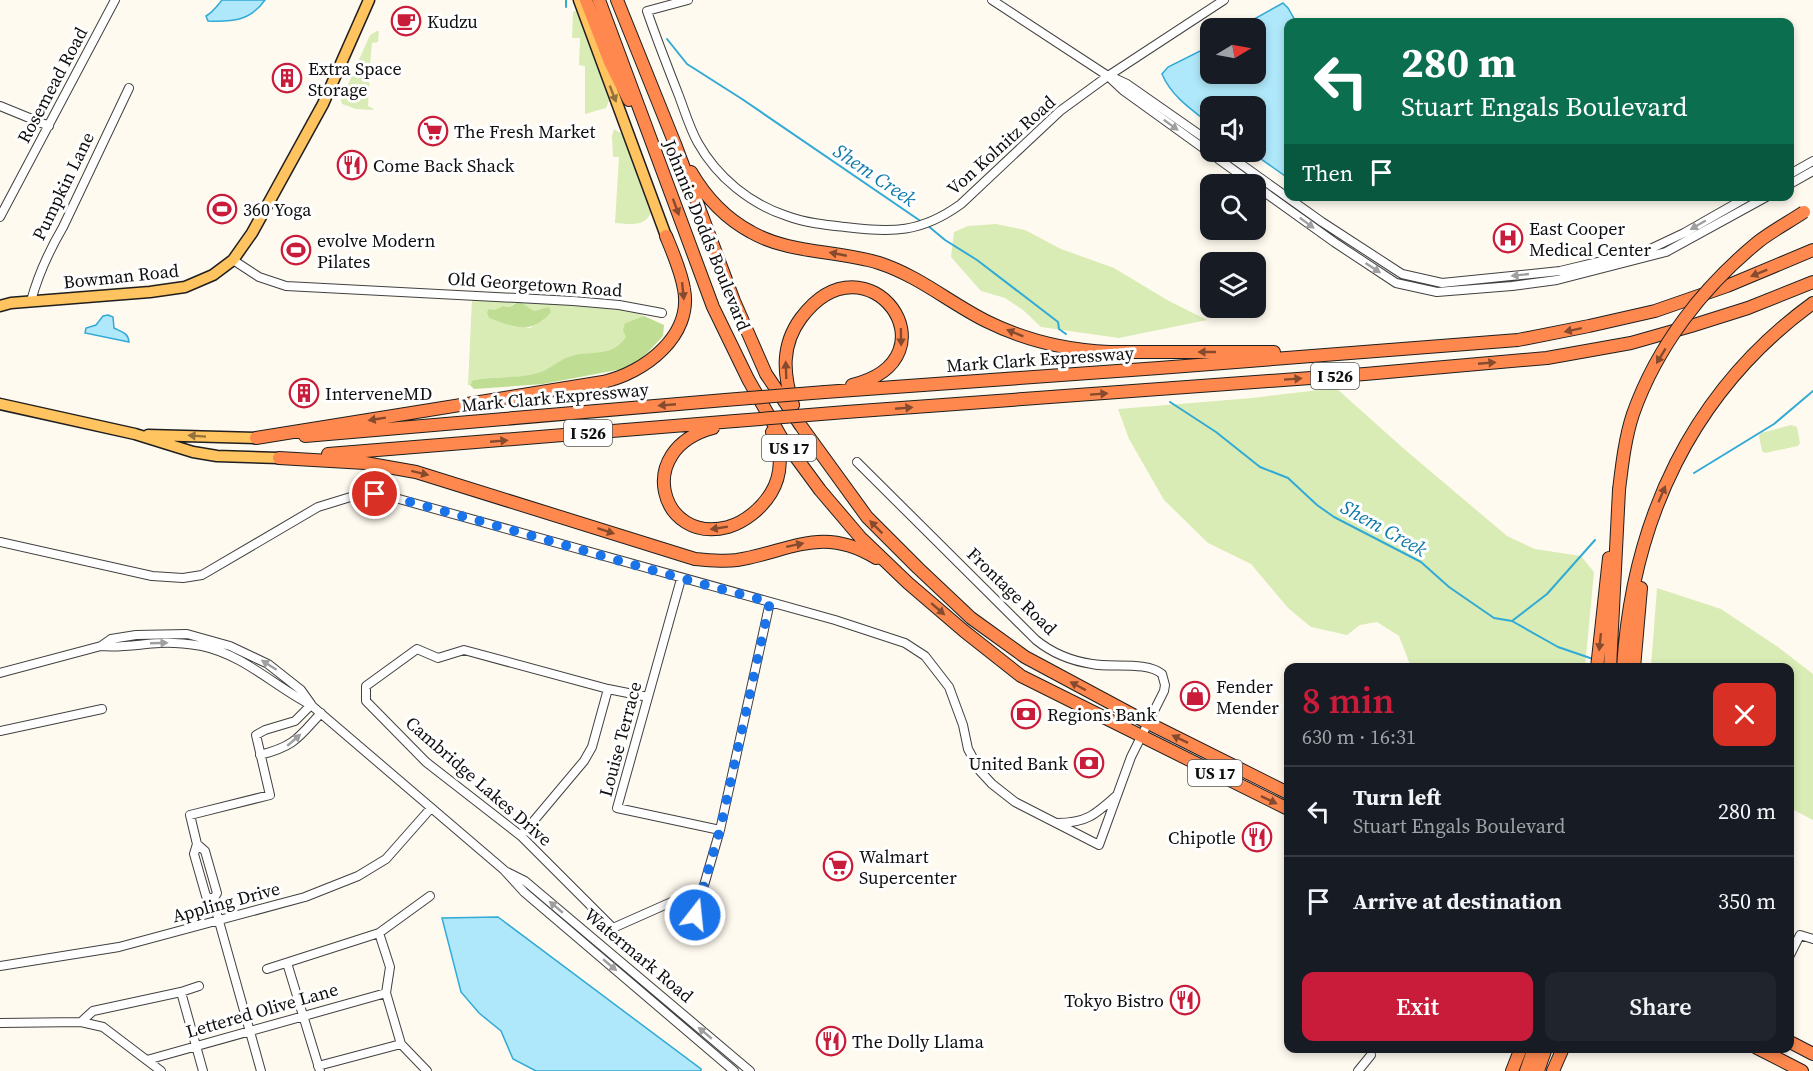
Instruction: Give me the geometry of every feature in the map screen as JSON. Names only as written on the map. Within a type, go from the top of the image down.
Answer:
[{"type":"highway","points":[[586,0],[610,62],[655,152]]},
{"type":"highway","name":"Johnnie Dodds Boulevard","points":[[599,0],[713,307],[748,379],[781,437],[860,537],[963,631],[1022,676],[1142,736]]},
{"type":"highway","name":"Johnnie Dodds Boulevard","points":[[617,0],[675,144],[734,301],[766,374],[867,517],[971,618],[1025,657],[1148,723]]},
{"type":"highway","points":[[675,144],[699,185],[715,205],[749,231],[773,242],[792,247],[851,256],[890,267],[926,284],[986,321],[1048,345],[1083,351],[1119,352],[1300,352],[1392,349]]},
{"type":"highway","points":[[1598,663],[1624,452],[1633,414],[1654,367],[1685,316],[1722,274],[1760,240],[1809,211]]},
{"type":"highway","points":[[256,438],[603,382],[629,374],[659,353],[669,341],[683,316],[685,291],[666,236]]},
{"type":"highway","name":"Mark Clark Expressway","points":[[256,438],[325,435],[825,392],[1518,340],[1622,319],[1686,301],[1813,250]]},
{"type":"highway","name":"I 526","points":[[279,458],[1547,358],[1658,336],[1748,308],[1813,282]]},
{"type":"highway","points":[[801,426],[786,378],[786,351],[789,338],[805,313],[826,295],[847,288],[869,289],[890,304],[899,322],[902,339],[897,358],[882,373],[874,377],[825,392]]},
{"type":"highway","points":[[1623,663],[1626,625],[1643,550],[1656,509],[1686,444],[1702,417],[1738,370],[1788,322],[1813,303]]},
{"type":"highway","points":[[713,307],[728,354],[774,436],[778,446],[780,467],[770,494],[747,518],[726,527],[706,530],[693,527],[679,517],[667,497],[664,472],[670,455],[676,447],[691,436],[735,421]]},
{"type":"highway","points":[[279,458],[365,463],[416,472],[695,559],[736,560],[790,546],[829,542],[848,545],[895,570]]},
{"type":"highway","points":[[1610,663],[1619,495]]},
{"type":"highway","points":[[1634,663],[1643,550]]},
{"type":"highway","name":"US 17","points":[[1148,723],[1284,791]]},
{"type":"highway","name":"US 17","points":[[1142,736],[1284,807]]},
{"type":"highway","points":[[1794,1044],[1813,1054]]},
{"type":"highway","points":[[1512,1071],[1519,1053]]},
{"type":"highway","points":[[1526,1071],[1539,1053]]},
{"type":"highway","points":[[1538,1071],[1541,1053]]},
{"type":"highway","points":[[1553,1071],[1561,1053]]},
{"type":"highway","points":[[1766,1053],[1794,1069]]},
{"type":"main road","name":"Bowman Road","points":[[0,306],[31,301],[150,292],[185,287],[213,274],[233,260],[252,233],[323,104],[369,0]]},
{"type":"main road","name":"Johnnie Dodds Boulevard","points":[[579,0],[666,236]]},
{"type":"main road","points":[[0,404],[135,434],[193,452],[217,456],[279,458]]},
{"type":"main road","points":[[135,434],[256,438]]},
{"type":"street","name":"Rosemead Road","points":[[0,217],[3,206],[50,126],[115,0]]},
{"type":"street","name":"Von Kolnitz Road","points":[[688,0],[647,11],[697,142],[727,180],[744,194],[787,216],[814,223],[882,232],[914,228],[948,214],[1060,111],[1108,76],[1224,0]]},
{"type":"street","points":[[992,0],[1108,76],[1124,91],[1239,174]]},
{"type":"street","points":[[1108,76],[1127,84],[1200,135]]},
{"type":"street","name":"Pumpkin Lane","points":[[31,301],[52,245],[63,227],[129,88]]},
{"type":"street","points":[[0,106],[50,126]]},
{"type":"street","points":[[1794,172],[1813,161]]},
{"type":"street","points":[[1238,162],[1284,195]]},
{"type":"street","points":[[1794,182],[1813,171]]},
{"type":"street","points":[[1266,194],[1334,243],[1396,283],[1437,292],[1557,280],[1651,257],[1666,252],[1759,201]]},
{"type":"street","points":[[1293,201],[1402,274],[1442,283],[1560,271],[1648,250],[1684,233],[1740,201]]},
{"type":"street","name":"Old Georgetown Road","points":[[233,260],[259,277],[286,286],[573,301],[619,305],[662,313]]},
{"type":"street","name":"Frontage Road","points":[[857,462],[1036,640],[1050,650],[1094,665],[1142,667],[1157,670],[1162,675],[1165,685],[1148,723]]},
{"type":"street","points":[[0,542],[152,576],[183,578],[202,575],[318,507],[357,495],[375,494],[539,536],[905,643],[925,656],[949,687],[963,725],[968,749],[980,771],[992,784],[1015,802],[1099,845],[1131,757],[1148,723]]},
{"type":"street","name":"Louise Terrace","points":[[681,579],[617,808],[720,830]]},
{"type":"street","points":[[689,937],[720,830],[770,602]]},
{"type":"street","name":"Watermark Road","points":[[0,673],[101,646],[111,639],[136,635],[187,634],[230,646],[268,663],[301,690],[311,705],[504,870],[524,892],[734,1071]]},
{"type":"street","name":"Cambridge Lakes Drive","points":[[648,697],[608,689],[464,650],[438,658],[417,649],[366,686],[366,701],[426,762],[521,836],[613,928],[685,896]]},
{"type":"street","points":[[521,836],[584,761],[592,747],[608,689]]},
{"type":"street","points":[[261,1071],[213,900],[217,893],[205,851],[197,844],[190,815],[270,795],[256,735],[295,721],[311,705]]},
{"type":"street","points":[[0,731],[102,709]]},
{"type":"street","points":[[260,755],[291,745],[321,713]]},
{"type":"street","points":[[1057,824],[1073,823],[1091,817],[1118,794]]},
{"type":"street","name":"Appling Drive","points":[[0,966],[119,947],[305,897],[358,876],[386,859],[431,808]]},
{"type":"street","name":"Watermark Road","points":[[504,870],[525,880],[750,1071]]},
{"type":"street","points":[[267,969],[379,933],[430,896]]},
{"type":"street","points":[[379,933],[390,967],[386,993],[401,1044],[427,1071]]},
{"type":"street","points":[[1794,947],[1800,935],[1813,939]]},
{"type":"street","points":[[287,963],[319,1068],[401,1044]]},
{"type":"street","points":[[81,1022],[93,1011],[181,993],[199,986]]},
{"type":"street","points":[[181,993],[203,1071]]},
{"type":"street","name":"Lettered Olive Lane","points":[[147,1060],[386,993]]},
{"type":"street","points":[[0,1023],[81,1022],[103,1027],[161,1071]]},
{"type":"street","points":[[1358,1071],[1371,1055]]},
{"type":"green space","points":[[577,10],[609,101],[606,108],[585,114],[585,66],[579,65],[580,38],[572,38],[573,12]]},
{"type":"green space","points":[[379,31],[378,42],[372,43],[370,65],[377,67],[370,69],[368,106],[374,109],[356,109],[342,104],[341,100],[370,35]]},
{"type":"green space","points":[[614,129],[624,135],[652,208],[643,222],[615,223],[619,157],[613,157]]},
{"type":"green space","points":[[996,224],[1025,230],[1061,249],[1114,268],[1169,301],[1207,320],[1119,338],[1041,327],[1023,310],[1005,298],[981,291],[951,257],[954,232],[968,226]]},
{"type":"green space","points":[[472,299],[516,302],[510,307],[503,306],[494,310],[512,326],[530,328],[544,320],[540,309],[534,312],[519,301],[619,308],[644,316],[625,323],[626,335],[623,344],[610,351],[571,356],[538,374],[473,380],[468,385]]},
{"type":"green space","points":[[519,301],[534,311],[549,307],[551,312],[544,320],[529,327],[515,326],[489,318],[487,312],[489,309],[510,307]]},
{"type":"green space","points":[[644,316],[664,325],[663,336],[639,361],[622,369],[543,384],[474,389],[470,385],[473,380],[538,373],[571,356],[608,351],[620,344],[626,337],[623,330],[625,323]]},
{"type":"green space","points":[[1336,388],[1507,536],[1535,549],[1581,556],[1594,572],[1585,663],[1409,663],[1399,636],[1377,622],[1360,625],[1347,635],[1311,627],[1288,608],[1251,564],[1208,543],[1164,500],[1129,439],[1118,409],[1252,398]]},
{"type":"green space","points":[[1791,425],[1797,427],[1800,443],[1798,446],[1765,453],[1762,451],[1759,436],[1761,433]]},
{"type":"green space","points":[[1657,588],[1721,609],[1778,647],[1813,674],[1813,820],[1794,810],[1794,663],[1651,663]]},
{"type":"water","points":[[222,0],[265,0],[253,12],[240,19],[208,21],[206,16]]},
{"type":"water","points":[[1283,3],[1294,18],[1284,18],[1284,175],[1265,162],[1266,96],[1200,96],[1200,116],[1176,96],[1166,82],[1162,74],[1168,67],[1200,51],[1200,84],[1266,84],[1266,18],[1256,18]]},
{"type":"water","points":[[103,316],[113,317],[114,328],[126,334],[129,342],[85,333],[86,328],[96,325]]},
{"type":"water","points":[[498,917],[701,1071],[536,1071],[513,1059],[501,1031],[479,1013],[461,992],[442,918]]},
{"type":"waterway","points":[[566,0],[566,7]]},
{"type":"waterway","name":"Shem Creek","points":[[667,39],[687,64],[922,222]]},
{"type":"waterway","name":"Shem Creek","points":[[927,225],[1058,322],[1059,329],[1066,334]]},
{"type":"waterway","points":[[1694,473],[1774,424],[1813,391]]},
{"type":"waterway","name":"Shem Creek","points":[[1170,402],[1216,432],[1260,467],[1288,478],[1317,505],[1334,517],[1421,562],[1449,587],[1494,618],[1512,621],[1558,647],[1593,659]]},
{"type":"waterway","points":[[1512,621],[1547,594],[1595,540]]},
{"type":"place","name":"Kudzu","points":[[406,21]]},
{"type":"place","name":"Extra Space Storage","points":[[287,78]]},
{"type":"place","name":"The Fresh Market","points":[[433,131]]},
{"type":"place","name":"Come Back Shack","points":[[352,165]]},
{"type":"place","name":"360 Yoga","points":[[222,209]]},
{"type":"place","name":"East Cooper Medical Center","points":[[1508,238]]},
{"type":"place","name":"evolve Modern Pilates","points":[[296,250]]},
{"type":"place","name":"InterveneMD","points":[[304,393]]},
{"type":"place","name":"Fender Mender","points":[[1195,696]]},
{"type":"place","name":"Regions Bank","points":[[1026,714]]},
{"type":"place","name":"United Bank","points":[[1089,763]]},
{"type":"place","name":"Chipotle","points":[[1257,837]]},
{"type":"place","name":"Walmart Supercenter","points":[[838,866]]},
{"type":"place","name":"Tokyo Bistro","points":[[1185,1000]]},
{"type":"place","name":"The Dolly Llama","points":[[831,1041]]},
{"type":"route","points":[[375,494],[539,536],[681,579],[770,602],[720,830],[695,915]]}]
